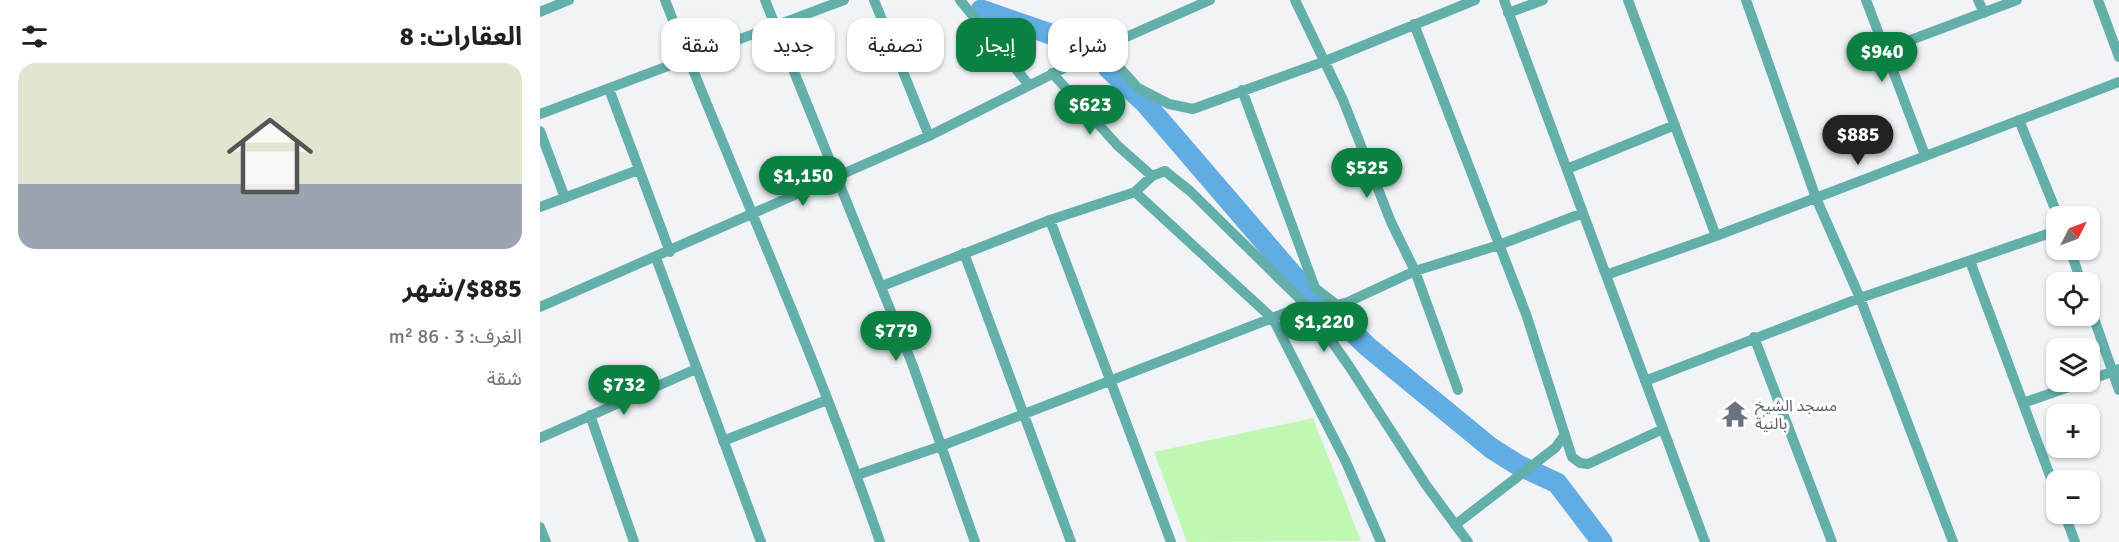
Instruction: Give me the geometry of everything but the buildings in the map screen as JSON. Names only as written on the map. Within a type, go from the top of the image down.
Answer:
[{"type":"street","points":[[540,12],[569,0]]},
{"type":"street","points":[[665,0],[672,18]]},
{"type":"street","points":[[765,0],[772,18]]},
{"type":"street","points":[[796,18],[844,0]]},
{"type":"street","points":[[874,0],[929,136]]},
{"type":"street","points":[[1295,0],[1343,100],[1391,222],[1415,271],[1458,390]]},
{"type":"street","points":[[1124,72],[1138,88],[1169,104],[1193,109],[1323,62],[1475,0]]},
{"type":"street","points":[[1504,0],[1705,542]]},
{"type":"street","points":[[1508,13],[1543,0]]},
{"type":"street","points":[[1628,0],[1716,236]]},
{"type":"street","points":[[1746,0],[1816,198],[1860,298],[1953,542]]},
{"type":"street","points":[[1866,0],[1925,155]]},
{"type":"street","points":[[1978,0],[1984,13]]},
{"type":"street","points":[[1884,50],[2017,0]]},
{"type":"street","points":[[2098,0],[2119,57]]},
{"type":"street","points":[[962,1],[1029,85]]},
{"type":"street","points":[[1128,36],[1207,1]]},
{"type":"street","points":[[1414,24],[1499,245],[1561,416],[1564,436],[1572,458],[1580,463],[1588,464],[1664,429]]},
{"type":"street","points":[[540,114],[661,69]]},
{"type":"street","points":[[694,72],[751,215],[771,255],[857,475],[880,542]]},
{"type":"street","points":[[793,72],[882,286],[975,542]]},
{"type":"street","points":[[540,307],[670,252],[835,176],[929,136],[1056,72]]},
{"type":"street","points":[[1052,74],[1118,146],[1152,176]]},
{"type":"street","points":[[1606,275],[1716,236],[2119,81]]},
{"type":"street","points":[[609,89],[670,252]]},
{"type":"street","points":[[1242,90],[1315,288],[1322,296],[1337,305],[1348,303],[1415,271],[1499,245],[1583,213]]},
{"type":"street","points":[[2019,120],[2054,206]]},
{"type":"street","points":[[1567,169],[1675,125]]},
{"type":"street","points":[[540,131],[566,198]]},
{"type":"street","points":[[540,207],[638,170]]},
{"type":"street","points":[[882,286],[1050,220],[1135,192],[1152,176],[1165,171],[1190,191],[1306,305],[1324,327],[1468,542]]},
{"type":"street","points":[[1135,192],[1273,319],[1346,462],[1381,542]]},
{"type":"street","points":[[1050,220],[1171,542]]},
{"type":"street","points":[[1645,381],[1860,298],[2046,234]]},
{"type":"street","points":[[964,253],[1071,542]]},
{"type":"street","points":[[656,258],[761,542]]},
{"type":"street","points":[[1970,261],[2048,470]]},
{"type":"street","points":[[857,475],[1111,382],[1306,305]]},
{"type":"street","points":[[2098,326],[2115,370],[2119,390]]},
{"type":"street","points":[[1754,337],[1832,542]]},
{"type":"street","points":[[540,438],[696,369]]},
{"type":"street","points":[[2100,376],[2115,370]]},
{"type":"street","points":[[2023,403],[2054,392]]},
{"type":"street","points":[[723,441],[827,400]]},
{"type":"street","points":[[590,415],[634,542]]},
{"type":"street","points":[[1455,525],[1555,448],[1564,436]]},
{"type":"street","points":[[2068,524],[2075,542]]},
{"type":"street","points":[[540,527],[546,542]]},
{"type":"green space","points":[[1313,418],[1361,541],[1187,542],[1154,452]]},
{"type":"waterway","points":[[981,10],[1048,33]]},
{"type":"waterway","points":[[1112,72],[1146,104],[1292,274],[1368,347],[1491,448],[1518,465],[1557,483],[1602,542]]},
{"type":"place","name":"مسجد الشيخ بالنية","points":[[1735,414]]}]
